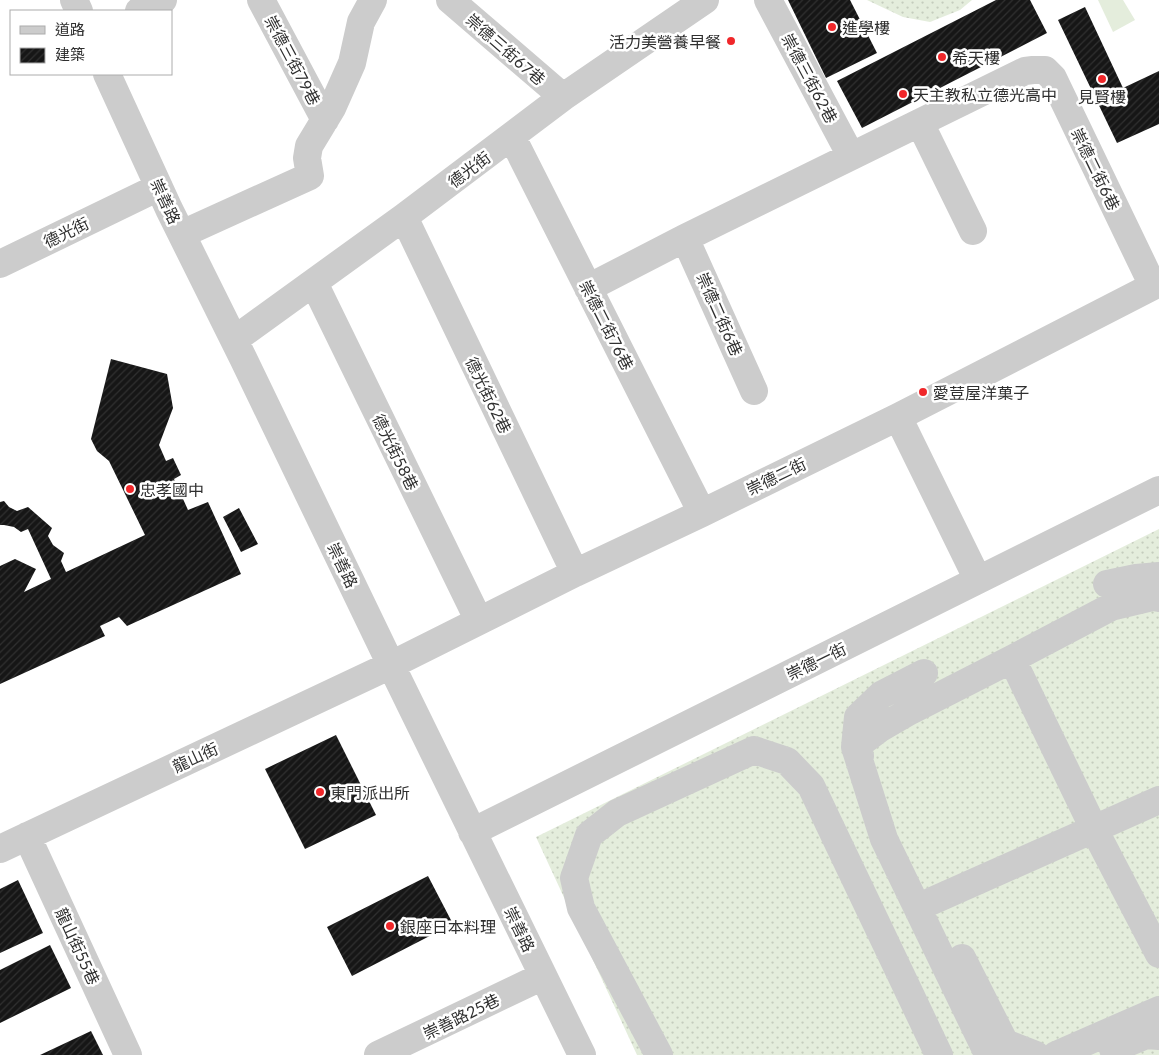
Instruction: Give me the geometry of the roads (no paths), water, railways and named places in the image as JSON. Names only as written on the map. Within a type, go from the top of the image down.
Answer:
[{"type":"street","points":[[141,10],[163,0]]},
{"type":"street","name":"崇德三街79巷","points":[[261,0],[325,120]]},
{"type":"street","points":[[182,234],[310,176],[307,158],[309,146],[332,108],[352,63],[362,22],[373,0]]},
{"type":"street","name":"崇德三街67巷","points":[[450,0],[563,97]]},
{"type":"street","name":"德光街","points":[[234,340],[404,217],[563,97],[705,0]]},
{"type":"street","name":"崇德三街62巷","points":[[768,0],[851,156]]},
{"type":"street","name":"崇德二街6巷","points":[[588,288],[851,156],[1025,71],[1033,70],[1045,70],[1053,78],[1156,284]]},
{"type":"street","name":"崇善路","points":[[107,75],[159,187],[582,1055]]},
{"type":"street","points":[[920,123],[973,231]]},
{"type":"street","name":"崇德二街76巷","points":[[512,137],[702,513]]},
{"type":"street","name":"德光街","points":[[0,264],[159,187]]},
{"type":"street","name":"德光街62巷","points":[[404,217],[575,572]]},
{"type":"street","name":"崇德二街6巷","points":[[685,238],[754,391]]},
{"type":"street","name":"德光街58巷","points":[[314,282],[479,621]]},
{"type":"street","name":"崇德二街","points":[[391,664],[575,572],[702,513],[898,417],[1156,284]]},
{"type":"street","points":[[898,417],[978,580]]},
{"type":"street","name":"崇德一街","points":[[472,832],[1159,490]]},
{"type":"street","points":[[1108,584],[1136,578],[1159,576]]},
{"type":"street","points":[[855,746],[910,711],[1111,607],[1153,597],[1159,598]]},
{"type":"street","points":[[1012,659],[1094,829],[1159,954]]},
{"type":"street","name":"龍山街","points":[[0,849],[391,664]]},
{"type":"street","points":[[924,674],[881,695],[858,717],[855,746],[884,839],[990,1055]]},
{"type":"street","points":[[855,746],[1005,1043],[1036,1055]]},
{"type":"street","points":[[659,1055],[581,908],[574,878],[589,835],[617,813],[754,750],[787,761],[811,786],[939,1055]]},
{"type":"street","points":[[932,901],[1159,800]]},
{"type":"street","name":"龍山街55巷","points":[[28,836],[128,1055]]},
{"type":"street","name":"崇善路25巷","points":[[378,1055],[543,976]]},
{"type":"street","points":[[1056,1055],[1159,1010]]},
{"type":"street","points":[[1098,1055],[1146,1035],[1159,1036]]},
{"type":"place","name":"進學樓","points":[[832,27]]},
{"type":"place","name":"活力美營養早餐","points":[[731,41]]},
{"type":"place","name":"希天樓","points":[[942,57]]},
{"type":"place","name":"見賢樓","points":[[1102,79]]},
{"type":"place","name":"天主教私立德光高中","points":[[903,94]]},
{"type":"place","name":"愛荳屋洋菓子","points":[[923,392]]},
{"type":"place","name":"忠孝國中","points":[[130,489]]},
{"type":"place","name":"東門派出所","points":[[320,792]]},
{"type":"place","name":"銀座日本料理","points":[[390,926]]}]
